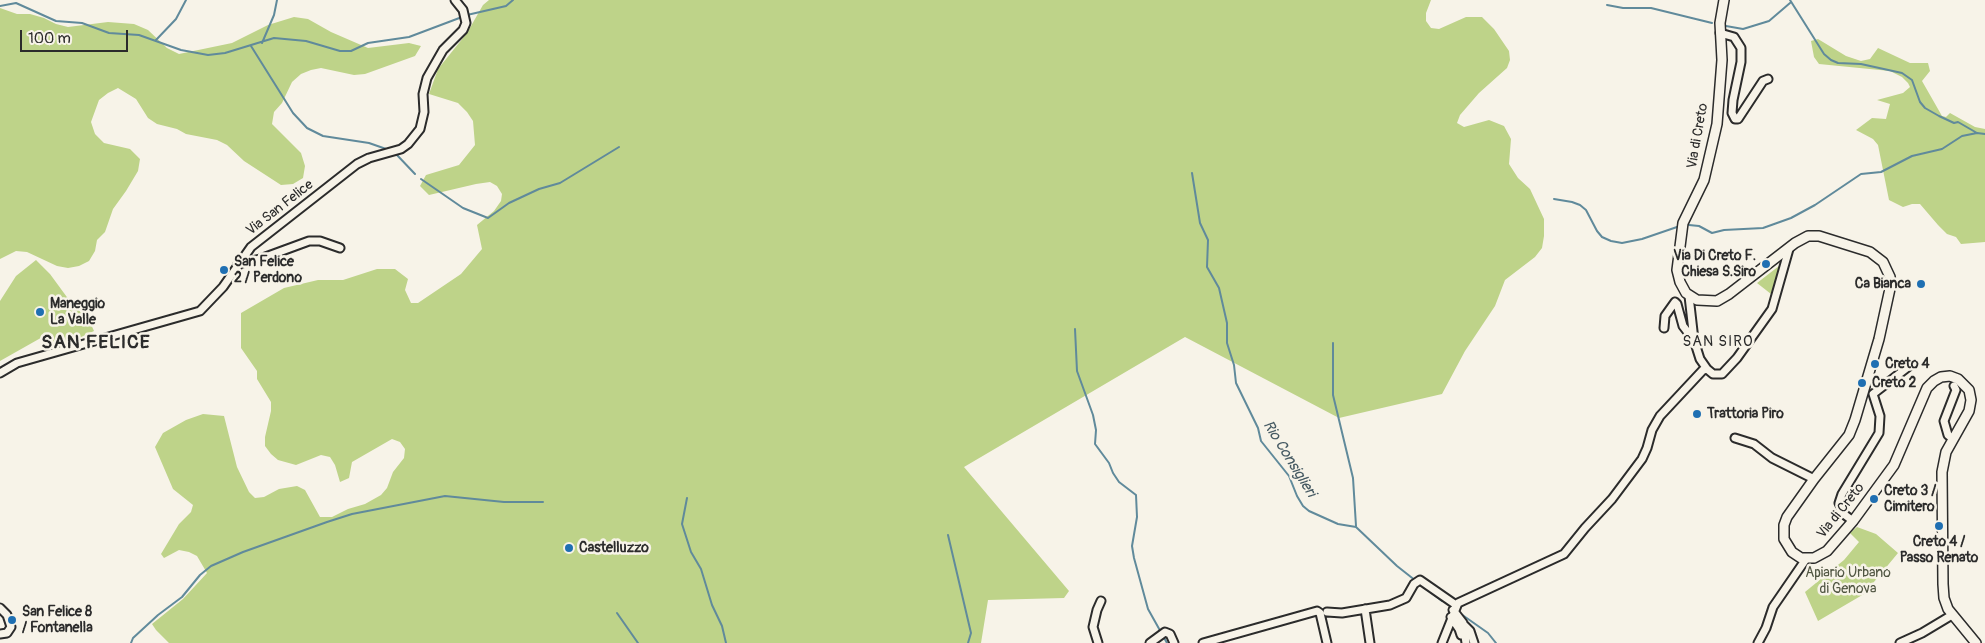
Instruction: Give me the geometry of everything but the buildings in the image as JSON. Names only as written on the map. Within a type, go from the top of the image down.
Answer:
[{"type":"main road","name":"Via di Creto","points":[[1689,296],[1680,282],[1677,270],[1683,223],[1704,180],[1717,124],[1722,60],[1720,33],[1724,0]]},
{"type":"main road","points":[[1689,296],[1701,301],[1722,299],[1802,239],[1819,236],[1870,252],[1883,262],[1890,277],[1891,284],[1879,339],[1852,429],[1787,517],[1783,532],[1784,539],[1788,547],[1797,556],[1806,559]]},
{"type":"main road","name":"Via di Creto","points":[[1806,559],[1814,558],[1827,551],[1853,520],[1894,465],[1927,388],[1934,380],[1945,376],[1952,376],[1961,381],[1969,390],[1971,397],[1969,411],[1944,459],[1942,482],[1943,584],[1946,604],[1952,615],[1976,643]]},
{"type":"street","name":"Via San Felice","points":[[0,373],[17,363],[200,311],[213,298],[251,247],[358,164],[408,144],[420,129],[424,112],[424,94],[427,78],[443,50],[463,30],[466,23],[463,10],[455,0]]},
{"type":"street","name":"Via di Creto","points":[[1720,33],[1734,37],[1741,48],[1741,62],[1733,100],[1732,113],[1735,119],[1738,119],[1763,81],[1768,79]]},
{"type":"street","points":[[238,264],[260,259],[309,241],[320,241],[340,248]]},
{"type":"street","points":[[1442,643],[1454,610],[1512,577],[1564,554],[1584,528],[1612,499],[1642,460],[1652,430],[1660,416],[1703,370],[1707,369],[1713,374],[1718,375],[1726,371],[1772,309],[1789,249]]},
{"type":"street","name":"Via di Creto","points":[[1689,296],[1694,340],[1700,359],[1707,369]]},
{"type":"street","points":[[1664,328],[1665,316],[1675,302],[1683,326],[1694,340]]},
{"type":"street","points":[[1853,520],[1845,515],[1839,503],[1842,494],[1880,429],[1880,416],[1873,394],[1908,367]]},
{"type":"street","points":[[1953,439],[1948,434],[1944,420],[1956,390],[1954,386]]},
{"type":"street","points":[[1735,438],[1754,444],[1772,458],[1814,478]]},
{"type":"street","points":[[1758,643],[1766,628],[1773,607],[1806,559]]},
{"type":"street","points":[[1327,612],[1342,613],[1390,605],[1404,600],[1415,582],[1421,580],[1454,610],[1462,623],[1470,630],[1474,643]]},
{"type":"street","points":[[1098,643],[1093,627],[1101,601]]},
{"type":"street","points":[[0,608],[7,615],[11,627],[7,633],[0,634]]},
{"type":"street","points":[[1365,609],[1370,643]]},
{"type":"street","points":[[1454,610],[1461,632],[1461,643]]},
{"type":"street","points":[[1203,643],[1314,611],[1320,613],[1327,643]]},
{"type":"street","points":[[1900,643],[1922,633],[1952,615]]},
{"type":"street","points":[[1462,623],[1466,643]]},
{"type":"street","points":[[1150,643],[1160,634],[1170,634],[1174,643]]},
{"type":"green space","points":[[489,0],[1431,0],[1426,13],[1426,21],[1431,28],[1439,29],[1466,17],[1482,17],[1494,29],[1509,51],[1510,60],[1507,68],[1479,93],[1460,115],[1457,123],[1464,127],[1489,120],[1504,126],[1511,139],[1509,164],[1518,178],[1530,189],[1544,219],[1542,248],[1535,257],[1505,280],[1495,306],[1465,351],[1442,394],[1339,418],[1185,337],[964,467],[1069,591],[1064,598],[988,600],[981,643],[169,643],[152,624],[183,599],[207,573],[197,556],[189,552],[179,550],[164,558],[161,554],[179,524],[191,512],[193,505],[173,489],[155,447],[163,433],[186,420],[203,414],[224,416],[237,467],[249,492],[255,498],[264,497],[279,489],[297,486],[305,490],[320,517],[332,517],[348,509],[365,504],[381,495],[387,488],[393,472],[404,458],[405,449],[400,442],[392,439],[352,462],[349,478],[340,482],[335,465],[330,457],[321,455],[296,465],[278,460],[271,454],[265,446],[265,437],[271,411],[271,402],[257,379],[257,371],[241,348],[241,313],[284,288],[318,280],[343,280],[377,269],[395,269],[408,279],[405,290],[411,303],[418,303],[461,274],[482,249],[477,225],[494,211],[501,201],[502,194],[497,186],[490,182],[429,195],[420,186],[426,175],[459,165],[475,145],[473,121],[467,112],[458,103],[429,94],[438,69],[467,33],[483,5]]},
{"type":"green space","points":[[0,8],[17,14],[30,14],[68,27],[108,22],[134,24],[148,30],[167,48],[179,54],[232,43],[268,25],[294,17],[308,19],[331,32],[368,48],[409,43],[421,46],[415,56],[365,74],[354,75],[321,68],[301,74],[292,82],[282,103],[274,112],[272,124],[301,153],[305,166],[303,178],[293,184],[281,185],[244,161],[227,145],[217,140],[186,134],[177,129],[157,124],[148,118],[136,99],[118,88],[108,93],[99,100],[91,122],[95,134],[104,143],[130,149],[140,159],[138,171],[113,209],[105,232],[97,240],[95,251],[89,261],[79,266],[68,268],[57,266],[27,252],[16,251],[0,259]]},
{"type":"green space","points":[[1818,39],[1846,56],[1861,61],[1870,59],[1878,48],[1910,63],[1928,63],[1930,71],[1922,81],[1942,116],[1946,117],[1950,113],[1975,127],[1985,129],[1985,242],[1961,244],[1956,237],[1947,234],[1920,204],[1903,207],[1889,200],[1878,145],[1873,139],[1856,130],[1872,118],[1886,119],[1890,104],[1877,100],[1903,93],[1910,87],[1902,77],[1890,71],[1819,64],[1814,57],[1811,41]]},
{"type":"green space","name":"Maneggio La Valle","points":[[36,260],[50,274],[72,304],[89,320],[94,331],[79,338],[76,343],[61,348],[46,335],[0,361],[0,301],[16,276]]},
{"type":"green space","points":[[1779,266],[1781,267],[1771,294],[1757,283]]},
{"type":"green space","name":"Apiario Urbano di Genova","points":[[1857,527],[1876,534],[1898,553],[1864,594],[1818,621],[1805,592],[1844,560],[1859,542],[1850,533]]},
{"type":"waterway","points":[[156,40],[176,19],[186,0]]},
{"type":"waterway","points":[[262,43],[274,15],[277,0]]},
{"type":"waterway","points":[[467,15],[506,6],[513,0]]},
{"type":"waterway","points":[[1790,0],[1824,54],[1831,60],[1838,63],[1861,64],[1902,73],[1912,80],[1920,102],[1925,108],[1954,123],[1958,122],[1977,133],[1985,134]]},
{"type":"waterway","points":[[0,6],[16,3],[56,21],[82,23],[109,33],[139,35],[181,50],[208,55],[225,53],[274,38],[306,41],[340,51],[351,51],[368,43],[409,37],[462,17]]},
{"type":"waterway","points":[[1726,26],[1743,29],[1769,21],[1790,3]]},
{"type":"waterway","points":[[1607,5],[1623,8],[1651,8],[1712,23]]},
{"type":"waterway","points":[[251,46],[293,113],[307,128],[323,136],[369,143],[389,150]]},
{"type":"waterway","points":[[1689,225],[1699,226],[1712,233],[1724,230],[1763,228],[1791,218],[1815,205],[1861,174],[1881,172],[1912,156],[1942,149],[1962,136],[1977,133]]},
{"type":"waterway","points":[[421,179],[463,208],[488,218],[509,203],[539,189],[560,183],[619,147]]},
{"type":"waterway","points":[[396,154],[415,174]]},
{"type":"waterway","name":"Rio Consiglieri","points":[[1192,173],[1200,223],[1208,240],[1207,267],[1219,288],[1227,323],[1227,343],[1234,365],[1236,383],[1258,428],[1261,441],[1289,476],[1303,506],[1309,511],[1338,524],[1356,527],[1397,566],[1416,581]]},
{"type":"waterway","points":[[1554,199],[1580,205],[1586,210],[1602,237],[1611,241],[1622,243],[1642,239],[1677,227]]},
{"type":"waterway","points":[[1075,329],[1077,371],[1093,415],[1096,430],[1095,444],[1109,463],[1119,482],[1136,495],[1137,517],[1132,546],[1134,558],[1148,609],[1167,643]]},
{"type":"waterway","points":[[1333,343],[1333,395],[1353,478],[1356,526]]},
{"type":"waterway","points":[[131,643],[133,638],[158,615],[182,597],[200,575],[211,566],[243,552],[327,522],[352,514],[445,496],[504,502],[543,502]]},
{"type":"waterway","points":[[687,498],[682,524],[691,552],[701,569],[712,605],[722,626],[726,643]]},
{"type":"waterway","points":[[948,535],[971,633],[968,643]]},
{"type":"waterway","name":"Rio Consiglieri","points":[[1420,584],[1442,601]]},
{"type":"waterway","points":[[617,613],[638,643]]},
{"type":"waterway","name":"Rio Consiglieri","points":[[1461,614],[1488,633],[1496,643]]},
{"type":"place","name":"Via Di Creto F. Chiesa S.Siro","points":[[1766,264]]},
{"type":"place","name":"San Felice 2 / Perdono","points":[[224,270]]},
{"type":"place","name":"Ca Bianca","points":[[1921,284]]},
{"type":"place","name":"Maneggio La Valle","points":[[40,312]]},
{"type":"place","name":"Creto 4","points":[[1875,364]]},
{"type":"place","name":"Creto 2","points":[[1862,383]]},
{"type":"place","name":"Trattoria Piro","points":[[1697,414]]},
{"type":"place","name":"Creto 3 / Cimitero","points":[[1874,499]]},
{"type":"place","name":"Creto 4 / Passo Renato","points":[[1939,526]]},
{"type":"place","name":"Castelluzzo","points":[[569,548]]},
{"type":"place","name":"San Felice 8 / Fontanella","points":[[12,620]]},
{"type":"district","name":"SAN SIRO","points":[[1718,342]]},
{"type":"district","name":"SAN FELICE","points":[[96,343]]}]
